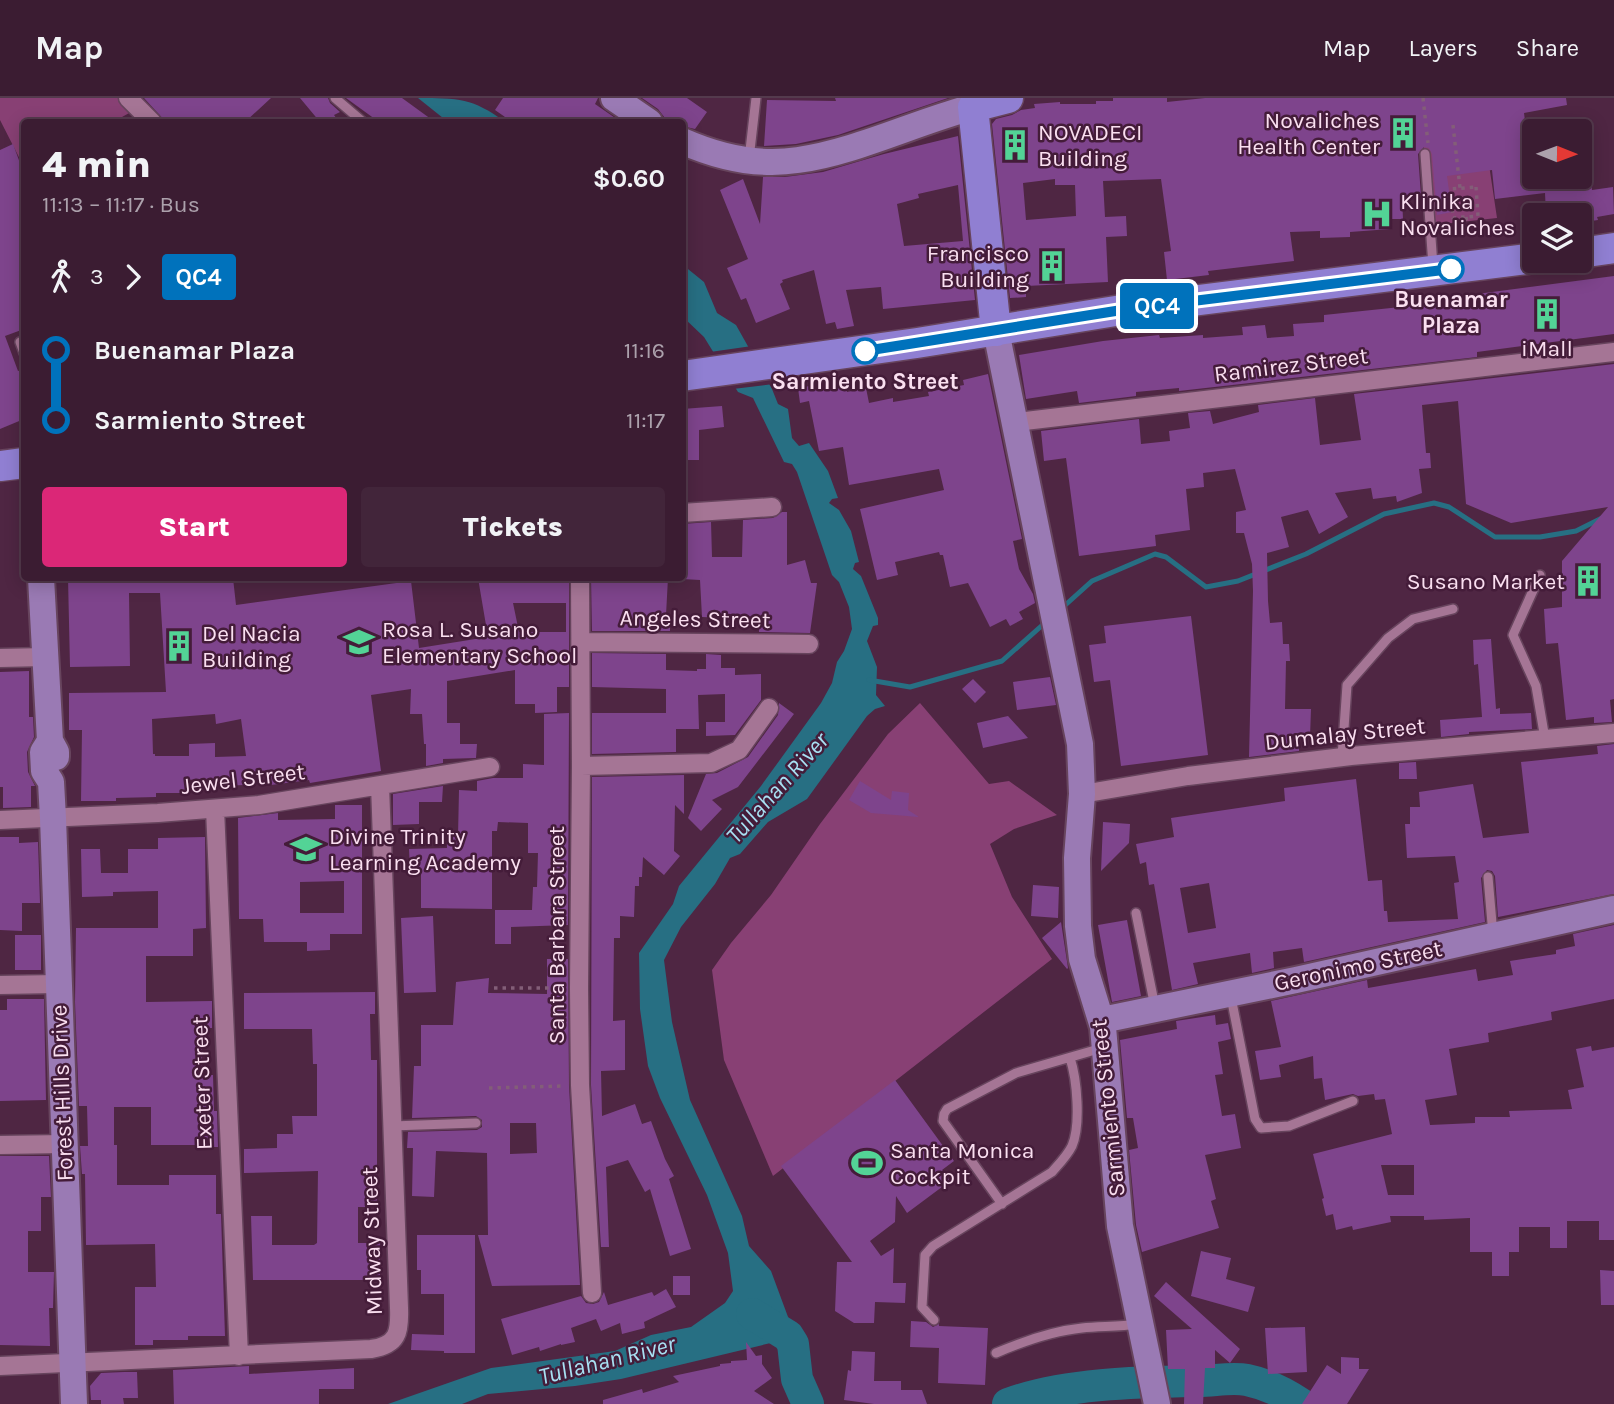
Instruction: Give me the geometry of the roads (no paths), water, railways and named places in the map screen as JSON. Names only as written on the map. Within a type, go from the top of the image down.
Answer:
[{"type":"main road","points":[[973,107],[1008,98]]},
{"type":"main road","name":"Sarmiento Street","points":[[973,107],[996,331]]},
{"type":"main road","points":[[1592,251],[1614,248]]},
{"type":"main road","points":[[695,375],[1128,309],[1522,260]]},
{"type":"main road","points":[[0,466],[21,463]]},
{"type":"street","points":[[128,98],[149,119]]},
{"type":"street","points":[[614,98],[645,119]]},
{"type":"street","points":[[686,143],[719,155],[749,160],[797,161],[831,153],[973,107]]},
{"type":"street","name":"Sarmiento Street","points":[[996,331],[1080,744],[1082,794],[1077,858],[1078,926],[1086,971],[1102,1020],[1120,1226],[1154,1387]]},
{"type":"street","name":"Ramirez Street","points":[[1016,422],[1614,352]]},
{"type":"street","points":[[686,513],[772,508]]},
{"type":"street","name":"Forest Hills Drive","points":[[41,581],[50,741],[43,752],[44,771],[51,782],[53,818],[74,1404]]},
{"type":"street","name":"Santa Barbara Street","points":[[580,581],[580,1085],[592,1293]]},
{"type":"street","name":"Angeles Street","points":[[581,642],[809,645]]},
{"type":"street","points":[[0,658],[45,657]]},
{"type":"street","points":[[581,766],[711,764],[738,750],[769,708]]},
{"type":"street","name":"Dumalay Street","points":[[1082,794],[1188,776],[1342,757],[1614,733]]},
{"type":"street","name":"Jewel Street","points":[[0,820],[259,805],[490,767]]},
{"type":"street","name":"Midway Street","points":[[0,1366],[371,1349],[391,1342],[398,1334],[380,785]]},
{"type":"street","name":"Exeter Street","points":[[215,809],[239,1356]]},
{"type":"street","name":"Geronimo Street","points":[[1102,1020],[1614,909]]},
{"type":"street","points":[[0,985],[57,984]]},
{"type":"street","points":[[0,1145],[64,1144]]},
{"type":"lane","points":[[335,98],[360,119]]},
{"type":"lane","points":[[749,160],[756,98]]},
{"type":"lane","points":[[1425,153],[1434,271]]},
{"type":"lane","points":[[1539,575],[1513,635],[1536,685],[1545,739]]},
{"type":"lane","points":[[1342,757],[1347,685],[1388,638],[1413,619],[1453,609]]},
{"type":"lane","points":[[1488,877],[1494,936]]},
{"type":"lane","points":[[1136,914],[1156,1009]]},
{"type":"lane","points":[[1231,993],[1255,1119],[1261,1128],[1289,1126],[1353,1101]]},
{"type":"lane","points":[[1002,1204],[943,1121],[947,1109],[1016,1073],[1105,1047]]},
{"type":"lane","points":[[934,1320],[922,1307],[925,1255],[933,1246],[1052,1172],[1063,1161],[1073,1144],[1076,1100],[1069,1058]]},
{"type":"lane","points":[[392,1126],[476,1123]]},
{"type":"lane","points":[[996,1353],[1052,1334],[1141,1323]]},
{"type":"water","points":[[418,98],[464,101],[484,108],[501,119],[444,119]]},
{"type":"water","points":[[686,267],[704,282],[717,313],[736,325],[778,404],[788,409],[792,438],[799,446],[809,443],[828,471],[838,498],[829,503],[839,510],[851,531],[859,562],[855,563],[853,569],[861,576],[878,618],[878,625],[873,626],[867,641],[877,667],[876,695],[885,706],[875,709],[867,716],[807,799],[768,822],[740,854],[730,858],[715,884],[681,927],[664,960],[672,1022],[690,1100],[742,1216],[749,1246],[771,1271],[791,1325],[788,1336],[775,1342],[621,1379],[488,1394],[462,1404],[388,1404],[491,1368],[615,1351],[651,1335],[691,1327],[725,1303],[733,1291],[728,1253],[707,1195],[660,1098],[648,1066],[640,1009],[639,953],[673,904],[679,886],[761,786],[821,703],[832,683],[837,662],[852,629],[849,607],[839,582],[832,575],[797,472],[792,464],[784,462],[753,398],[738,392],[704,337],[686,320]]},
{"type":"waterway","points":[[1062,608],[1092,581],[1155,554],[1166,557],[1206,587],[1238,581],[1306,554],[1384,514],[1434,503],[1449,507],[1495,537],[1540,537],[1576,531],[1614,512]]},
{"type":"waterway","points":[[869,680],[910,687],[1002,661],[1047,621]]},
{"type":"waterway","name":"Tullahan River","points":[[752,1314],[788,1336],[793,1344],[797,1379],[808,1404]]},
{"type":"waterway","name":"Tullahan River","points":[[1008,1404],[1053,1392],[1102,1385],[1235,1379],[1268,1386],[1301,1404]]},
{"type":"place","name":"Novaliches Health Center","points":[[1403,133]]},
{"type":"place","name":"NOVADECI Building","points":[[1015,145]]},
{"type":"place","name":"Klinika Novaliches","points":[[1377,214]]},
{"type":"place","name":"Francisco Building","points":[[1052,266]]},
{"type":"place","name":"Buenamar Plaza","points":[[1451,269]]},
{"type":"place","name":"iMall","points":[[1547,314]]},
{"type":"place","name":"Sarmiento Street","points":[[865,351]]},
{"type":"place","name":"Susano Market","points":[[1588,581]]},
{"type":"place","name":"Rosa L. Susano Elementary School","points":[[359,642]]},
{"type":"place","name":"Del Nacia Building","points":[[179,646]]},
{"type":"place","name":"Divine Trinity Learning Academy","points":[[306,849]]},
{"type":"place","name":"Santa Monica Cockpit","points":[[867,1163]]}]
